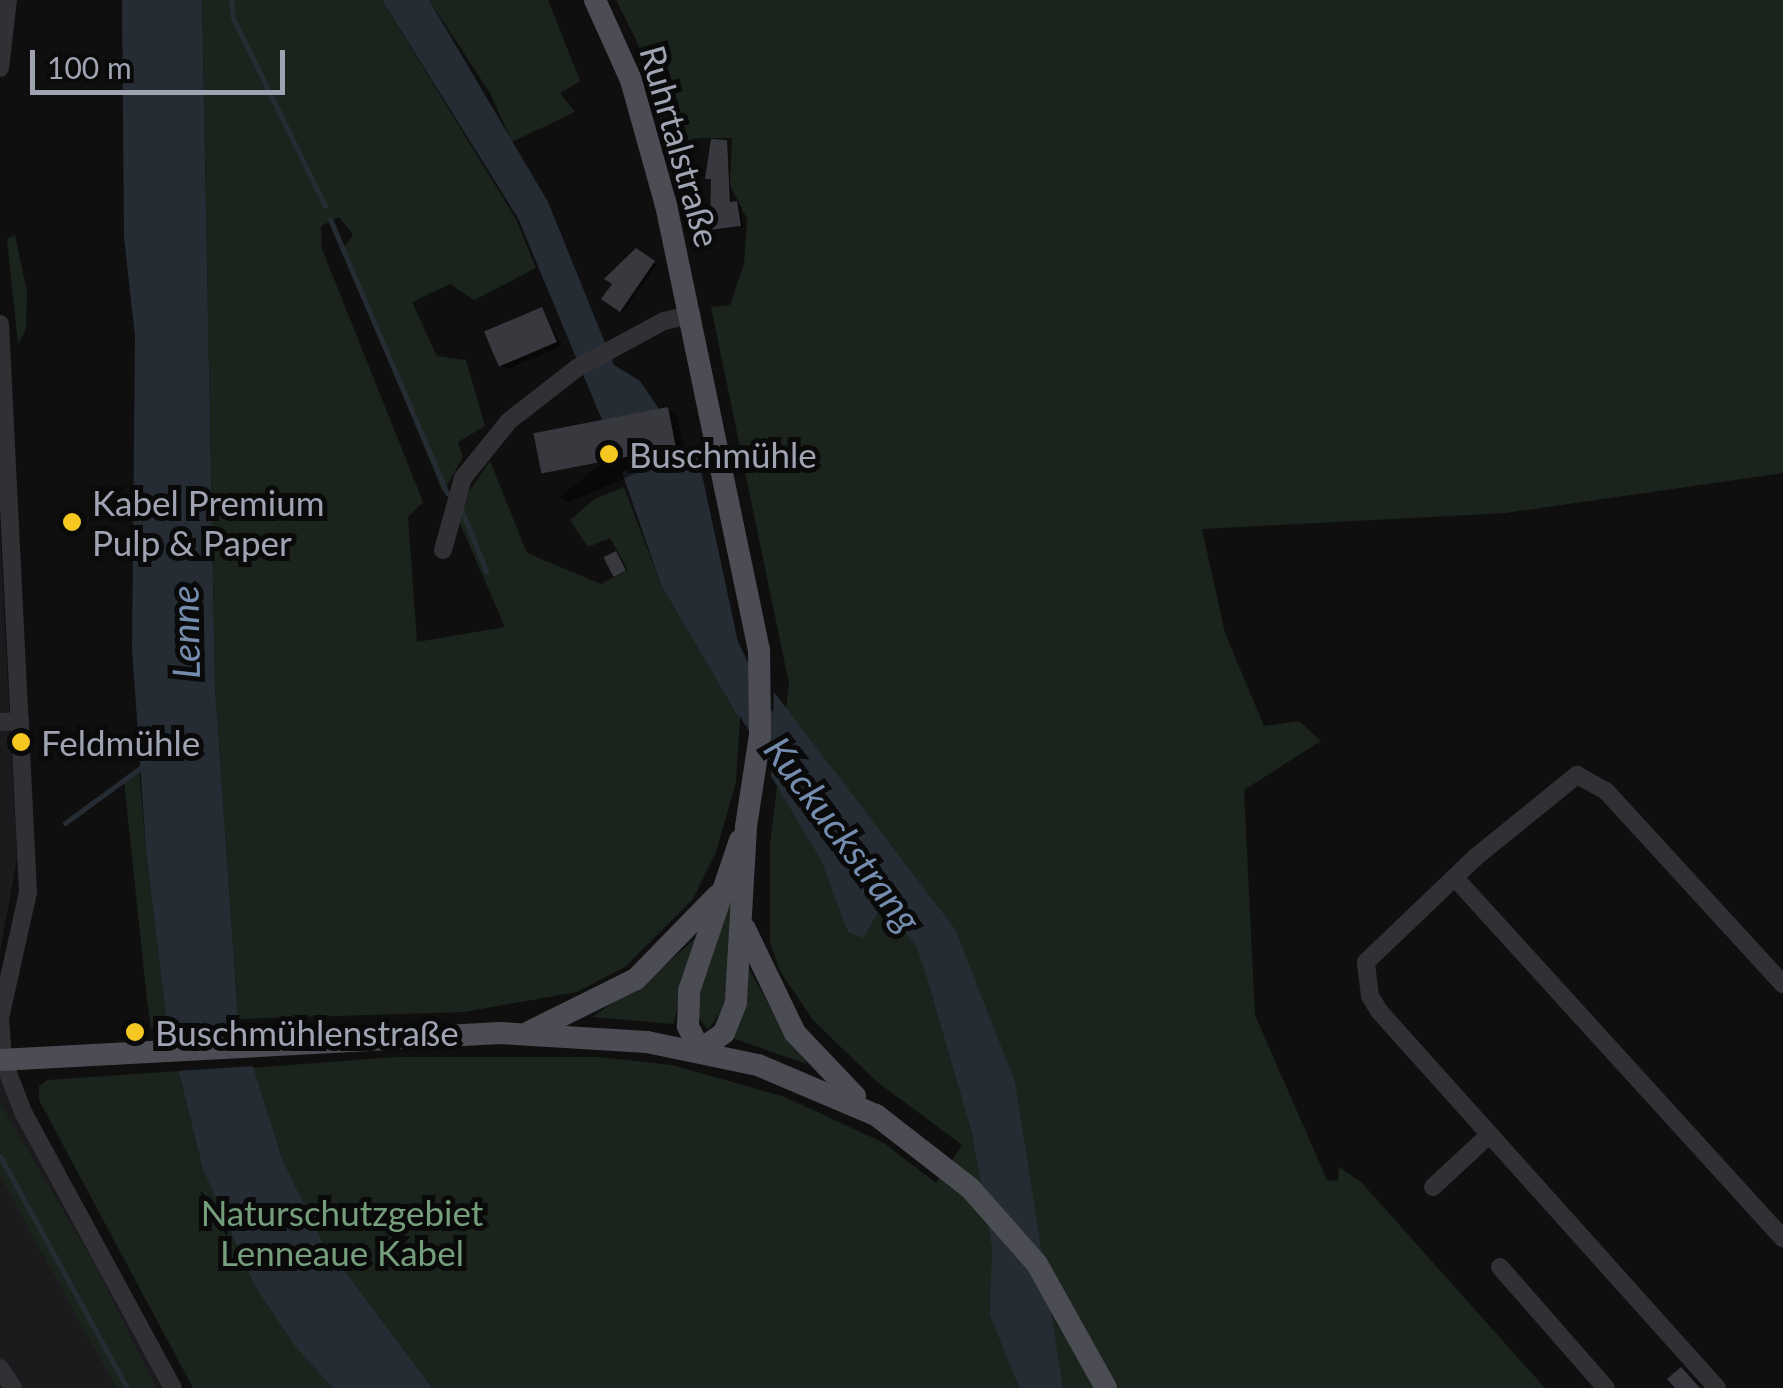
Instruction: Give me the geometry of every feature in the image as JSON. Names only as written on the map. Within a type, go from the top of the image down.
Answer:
[{"type":"main road","name":"Ruhrtalstraße","points":[[595,0],[648,134],[691,316],[759,650],[753,791],[746,828],[734,1014],[724,1033],[700,1050],[688,1026],[687,1004],[718,896],[746,828]]},
{"type":"main road","points":[[526,1034],[636,980],[718,896]]},
{"type":"main road","points":[[742,918],[770,992],[795,1033],[876,1115],[970,1188],[1065,1306],[1106,1388]]},
{"type":"main road","points":[[2,1060],[394,1036],[526,1034],[700,1050],[805,1082],[876,1115]]},
{"type":"street","points":[[0,68],[8,0]]},
{"type":"street","points":[[443,550],[456,493],[486,445],[577,368],[664,321],[691,316]]},
{"type":"street","points":[[0,324],[28,892],[0,1018],[2,1060],[23,1112],[173,1388]]},
{"type":"street","points":[[0,722],[20,721]]},
{"type":"street","points":[[1716,1388],[1379,1011],[1366,982],[1374,949],[1566,780],[1588,777],[1783,984]]},
{"type":"street","points":[[1456,879],[1783,1238]]},
{"type":"street","points":[[1433,1187],[1489,1135]]},
{"type":"street","points":[[1500,1267],[1606,1388]]},
{"type":"street","points":[[0,1368],[12,1388]]},
{"type":"shaded area","points":[[0,532],[17,859],[0,952]]},
{"type":"shaded area","points":[[0,1060],[173,1388],[0,1388]]},
{"type":"green space","points":[[202,0],[382,0],[516,219],[536,268],[474,300],[450,284],[412,302],[437,356],[466,360],[485,426],[458,442],[463,457],[443,493],[343,248],[353,235],[339,217],[321,226],[322,249],[423,502],[408,517],[417,642],[505,627],[455,512],[490,461],[527,553],[601,584],[628,570],[610,538],[588,547],[570,520],[595,499],[624,487],[661,585],[740,720],[736,782],[716,852],[693,899],[625,967],[577,992],[464,1012],[238,1019],[215,687]]},
{"type":"green space","points":[[429,0],[548,0],[580,81],[560,93],[575,112],[512,142],[490,93]]},
{"type":"green space","name":"Naturschutzgebiet Lenneaue Kabel","points":[[616,0],[1783,0],[1783,473],[1506,513],[1202,529],[1225,633],[1264,726],[1299,721],[1321,741],[1244,790],[1255,1015],[1327,1180],[1338,1181],[1339,1167],[1361,1182],[1545,1388],[193,1388],[39,1100],[39,1086],[47,1080],[180,1071],[184,1085],[254,1080],[251,1068],[395,1057],[599,1057],[672,1065],[785,1097],[884,1143],[936,1183],[962,1145],[876,1081],[813,1020],[780,971],[770,943],[770,846],[789,684],[711,307],[730,305],[744,264],[747,219],[730,185],[732,138],[698,138],[686,162],[663,130],[639,46]]},
{"type":"green space","points":[[15,235],[27,292],[26,329],[18,344],[7,239]]},
{"type":"green space","points":[[139,770],[168,1027],[151,1028],[147,1000],[124,781]]},
{"type":"green space","points":[[731,900],[730,998],[708,1030],[693,1010]]},
{"type":"green space","points":[[698,936],[673,1024],[592,1017],[656,973]]},
{"type":"green space","points":[[748,967],[779,1023],[807,1064],[732,1038]]},
{"type":"green space","points":[[0,1103],[97,1268],[156,1388],[116,1388],[0,1176]]},
{"type":"water","name":"Lenne","points":[[122,0],[202,0],[215,687],[238,1019],[282,1159],[320,1238],[432,1388],[333,1388],[295,1346],[255,1286],[203,1169],[167,1023],[146,850],[132,648],[135,337],[124,238]]},
{"type":"water","points":[[382,0],[429,0],[548,202],[614,365],[640,381],[659,409],[607,432],[518,218]]},
{"type":"water","points":[[676,448],[698,456],[738,642],[740,720],[661,585],[622,472]]},
{"type":"water","points":[[774,692],[955,929],[1015,1082],[1063,1388],[1020,1388],[1016,1380],[990,1315],[992,1247],[972,1133],[926,974],[916,946],[883,904],[863,938],[848,932],[821,860],[771,776]]},
{"type":"pier","points":[[245,1024],[256,1066],[175,1071],[164,1029]]},
{"type":"building","points":[[711,139],[727,140],[730,202],[737,201],[741,226],[710,230],[711,179],[705,179]]},
{"type":"building","points":[[636,248],[655,261],[620,312],[601,299],[612,284],[604,279]]},
{"type":"building","points":[[542,307],[557,342],[499,367],[484,332]]},
{"type":"building","points":[[668,407],[676,447],[541,473],[534,433]]},
{"type":"building","points":[[616,551],[626,571],[614,577],[604,557]]},
{"type":"building","points":[[1681,1367],[1700,1388],[1675,1388],[1667,1379]]},
{"type":"waterway","points":[[231,0],[233,18],[325,206]]},
{"type":"waterway","points":[[330,219],[447,493]]},
{"type":"waterway","points":[[461,509],[486,571]]},
{"type":"waterway","name":"Kuckuckstrang","points":[[725,649],[756,714],[796,773]]},
{"type":"waterway","points":[[65,823],[143,766]]},
{"type":"waterway","points":[[0,1156],[127,1388]]},
{"type":"place","name":"Buschmühle","points":[[609,454]]},
{"type":"place","name":"Kabel Premium Pulp & Paper","points":[[72,522]]},
{"type":"place","name":"Feldmühle","points":[[21,742]]},
{"type":"place","name":"Buschmühlenstraße","points":[[135,1032]]}]
